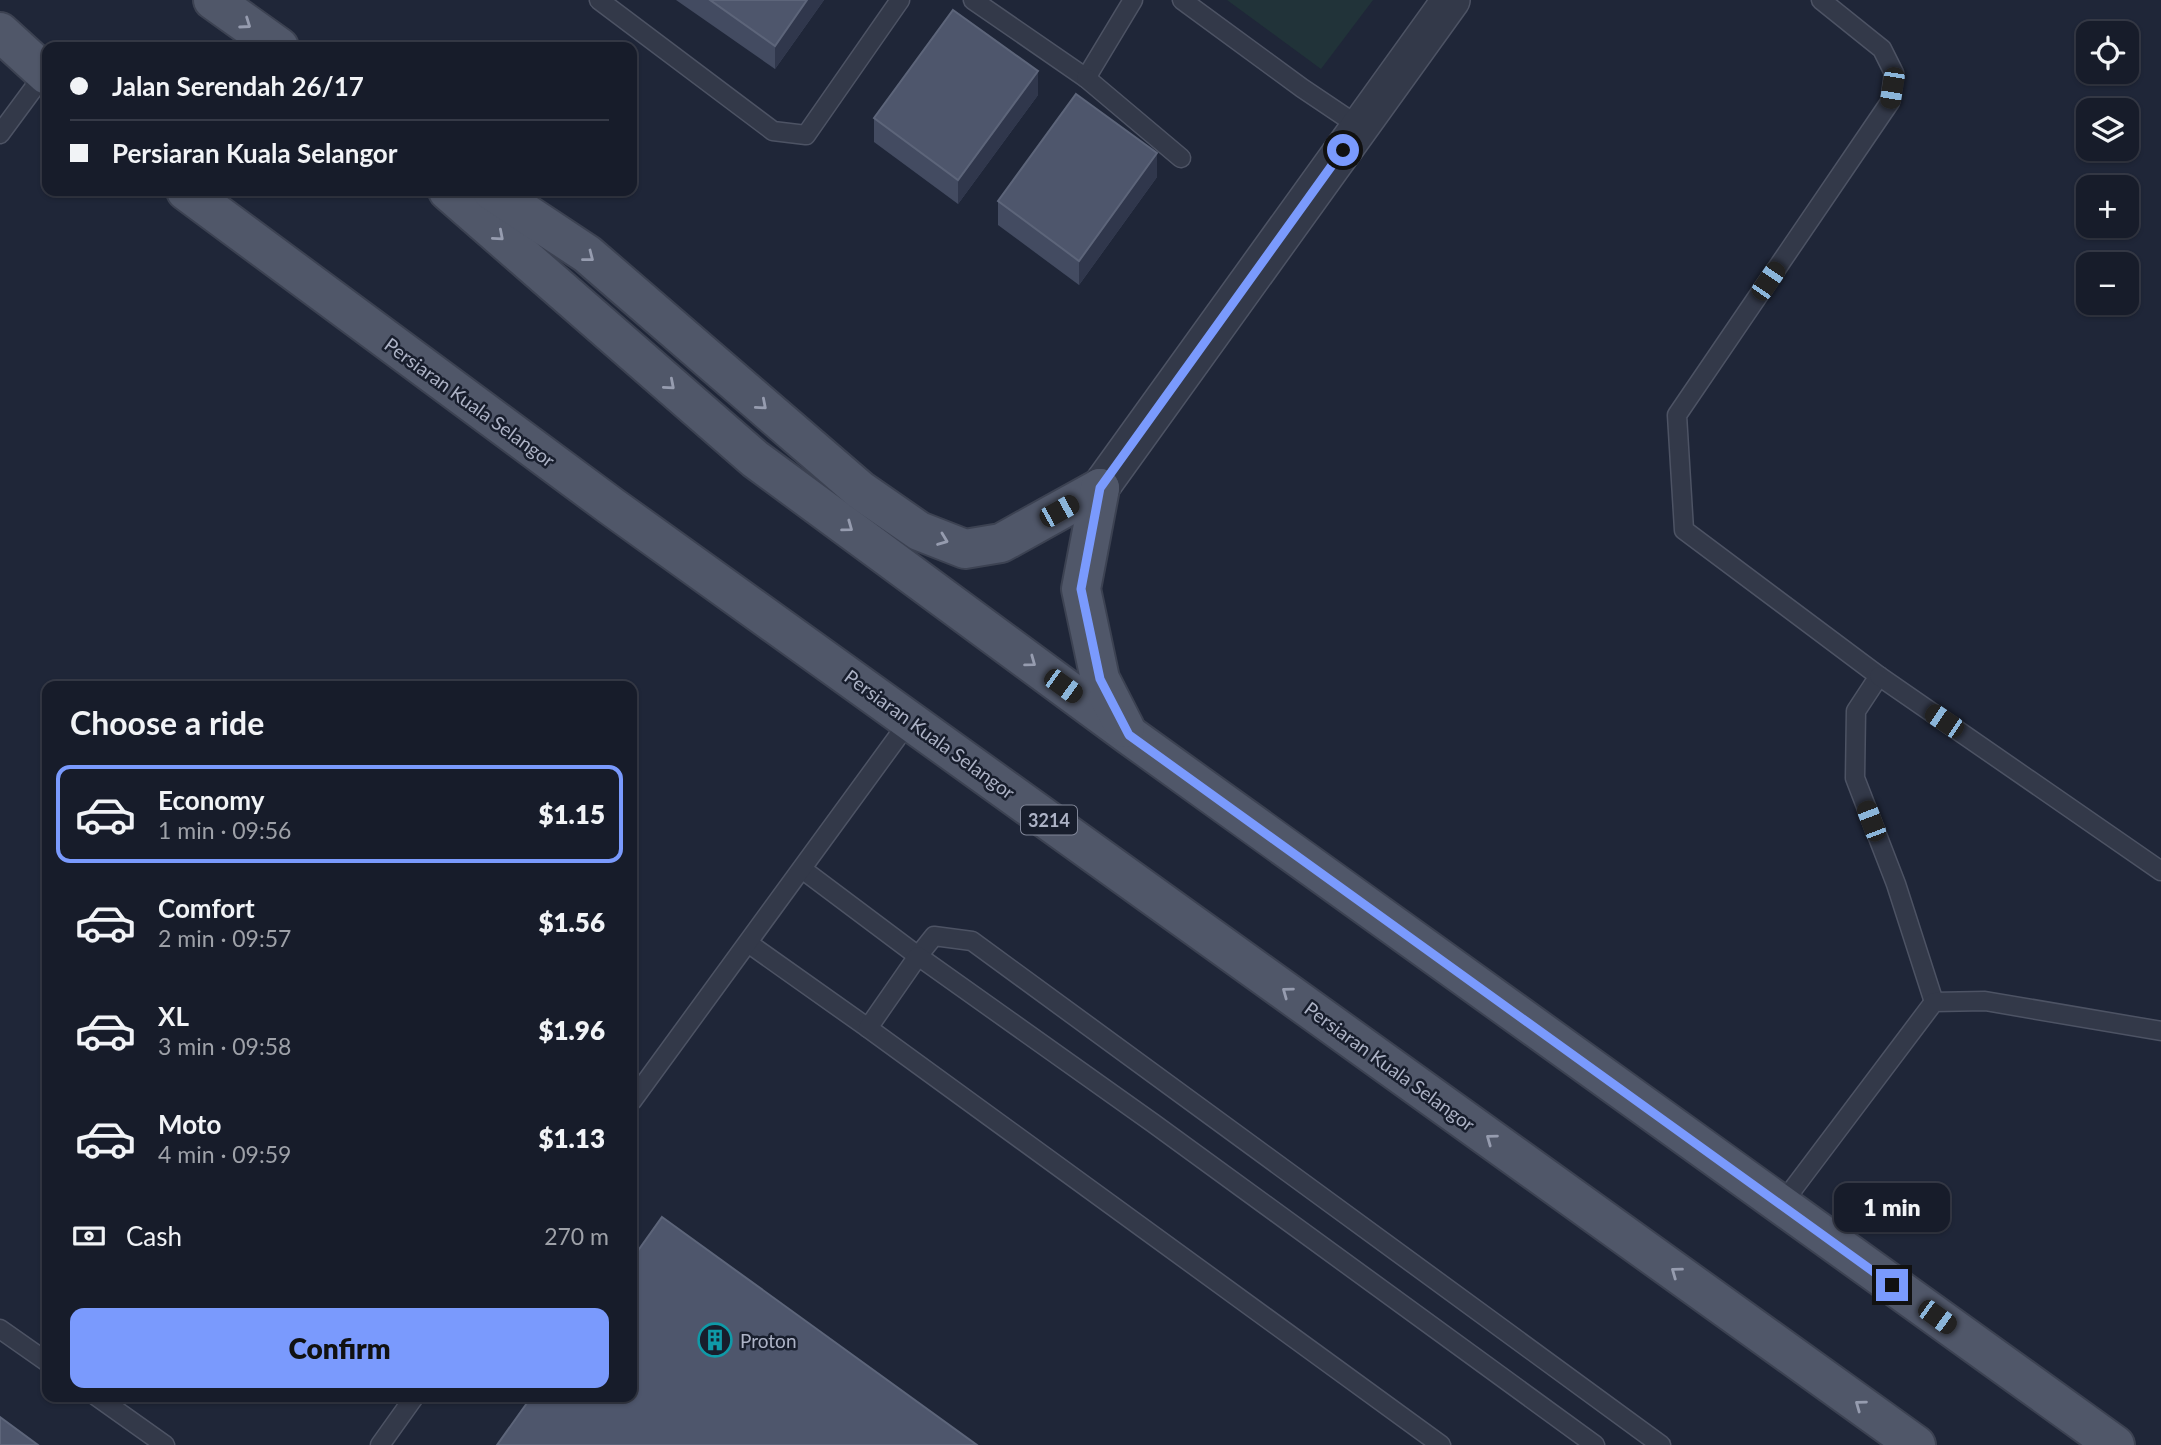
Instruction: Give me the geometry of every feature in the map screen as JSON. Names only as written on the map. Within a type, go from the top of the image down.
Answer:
[{"type":"main road","points":[[213,0],[272,42]]},
{"type":"main road","points":[[0,32],[42,70]]},
{"type":"main road","name":"Persiaran Kuala Selangor","points":[[193,196],[611,506],[1916,1445]]},
{"type":"main road","points":[[454,196],[755,459],[1129,735],[2115,1445]]},
{"type":"main road","points":[[500,196],[587,254],[860,490],[919,530],[965,549],[1001,543],[1100,488]]},
{"type":"main road","points":[[1100,488],[1081,589],[1100,679],[1129,735]]},
{"type":"street","points":[[1100,488],[1451,0]]},
{"type":"lane","points":[[599,0],[773,131],[806,135],[900,0]]},
{"type":"lane","points":[[973,0],[1086,78],[1181,158]]},
{"type":"lane","points":[[1086,78],[1133,0]]},
{"type":"lane","points":[[1182,0],[1360,127]]},
{"type":"lane","points":[[1821,0],[1882,49],[1894,73],[1890,102],[1677,415],[1684,530],[1879,676],[2161,870]]},
{"type":"lane","points":[[0,134],[42,79]]},
{"type":"lane","points":[[1879,676],[1856,711],[1855,778],[1896,884],[1934,1002]]},
{"type":"lane","points":[[637,1094],[910,720]]},
{"type":"lane","points":[[802,869],[918,956],[1153,1123],[1595,1445]]},
{"type":"lane","points":[[868,1028],[934,936],[972,941],[1661,1445]]},
{"type":"lane","points":[[748,943],[1441,1445]]},
{"type":"lane","points":[[1934,1002],[1985,1001],[2161,1031]]},
{"type":"lane","points":[[1781,1205],[1934,1002]]},
{"type":"lane","points":[[0,1329],[42,1358]]},
{"type":"lane","points":[[104,1402],[165,1445]]},
{"type":"lane","points":[[380,1445],[411,1402]]},
{"type":"shaded area","points":[[1227,0],[1373,0],[1321,69]]},
{"type":"building","points":[[710,0],[807,0],[775,46]]},
{"type":"building","points":[[953,10],[1038,71],[958,180],[874,118]]},
{"type":"building","points":[[1076,94],[1157,153],[1079,261],[998,201]]},
{"type":"building","name":"Proton","points":[[662,1217],[977,1445],[497,1445],[528,1402],[637,1402],[637,1252]]},
{"type":"building","points":[[0,1417],[38,1445],[0,1445]]},
{"type":"place","name":"Proton","points":[[715,1340]]},
{"type":"route","points":[[1343,150],[1100,488],[1081,589],[1100,679],[1129,735],[1892,1285]]}]
